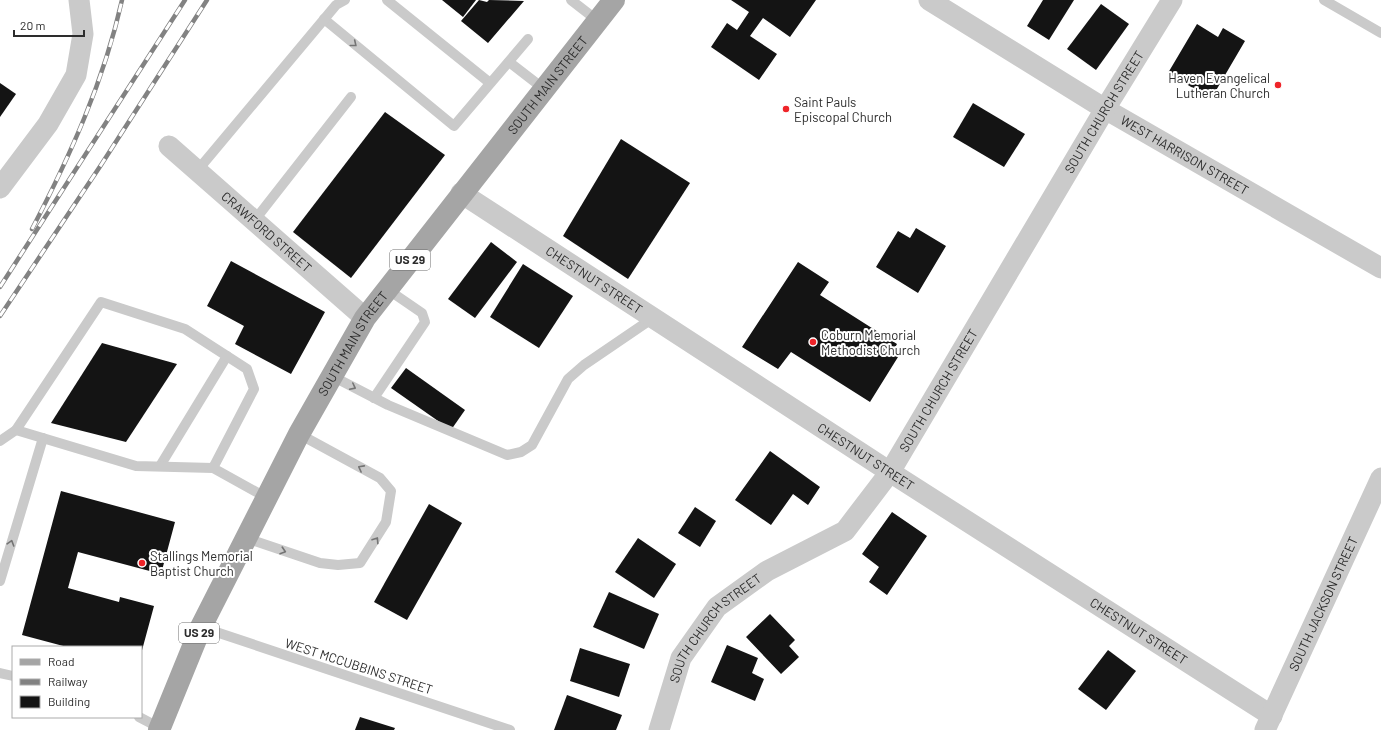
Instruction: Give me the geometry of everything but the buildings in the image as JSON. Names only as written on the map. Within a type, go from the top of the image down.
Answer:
[{"type":"main road","name":"SOUTH MAIN STREET","points":[[160,729],[201,627],[299,434],[365,318],[461,193],[614,0]]},
{"type":"street","points":[[0,188],[48,124],[76,74],[83,34],[79,0]]},
{"type":"street","name":"WEST HARRISON STREET","points":[[930,0],[1105,109],[1381,268]]},
{"type":"street","name":"SOUTH CHURCH STREET","points":[[659,730],[681,658],[717,607],[767,571],[845,531],[890,472],[1105,109],[1172,0]]},
{"type":"street","name":"CRAWFORD STREET","points":[[169,146],[365,318]]},
{"type":"street","name":"CHESTNUT STREET","points":[[461,193],[890,472],[1269,723]]},
{"type":"street","name":"SOUTH JACKSON STREET","points":[[1269,723],[1381,478]]},
{"type":"lane","points":[[197,171],[336,5],[345,0]]},
{"type":"lane","points":[[386,0],[490,83]]},
{"type":"lane","points":[[571,0],[598,21]]},
{"type":"lane","points":[[1324,0],[1381,33]]},
{"type":"lane","points":[[324,20],[454,126],[528,39]]},
{"type":"lane","points":[[509,62],[544,89]]},
{"type":"lane","points":[[254,221],[352,97]]},
{"type":"lane","points":[[374,398],[425,322],[422,313],[387,289]]},
{"type":"lane","points":[[0,441],[16,430],[101,302],[185,330],[247,369],[254,389],[213,468]]},
{"type":"lane","points":[[332,376],[374,398],[507,456],[521,452],[532,445],[568,379],[584,365],[653,318]]},
{"type":"lane","points":[[160,466],[227,356]]},
{"type":"lane","points":[[16,430],[136,466],[213,468],[266,498]]},
{"type":"lane","points":[[246,538],[320,562],[338,565],[360,563],[386,522],[391,492],[380,478],[299,434]]},
{"type":"lane","points":[[0,581],[43,438]]},
{"type":"lane","name":"WEST MCCUBBINS STREET","points":[[201,627],[510,730]]},
{"type":"lane","points":[[0,672],[12,676]]},
{"type":"lane","points":[[141,718],[160,729]]},
{"type":"railway","points":[[32,229],[60,174],[96,89],[115,30],[122,0]]},
{"type":"railway","points":[[0,287],[185,0]]},
{"type":"railway","points":[[0,316],[101,165],[207,0]]},
{"type":"place","name":"Haven Evangelical Lutheran Church","points":[[1278,85]]},
{"type":"place","name":"Saint Pauls Episcopal Church","points":[[786,109]]},
{"type":"place","name":"Coburn Memorial Methodist Church","points":[[813,342]]},
{"type":"place","name":"Stallings Memorial Baptist Church","points":[[142,563]]}]
